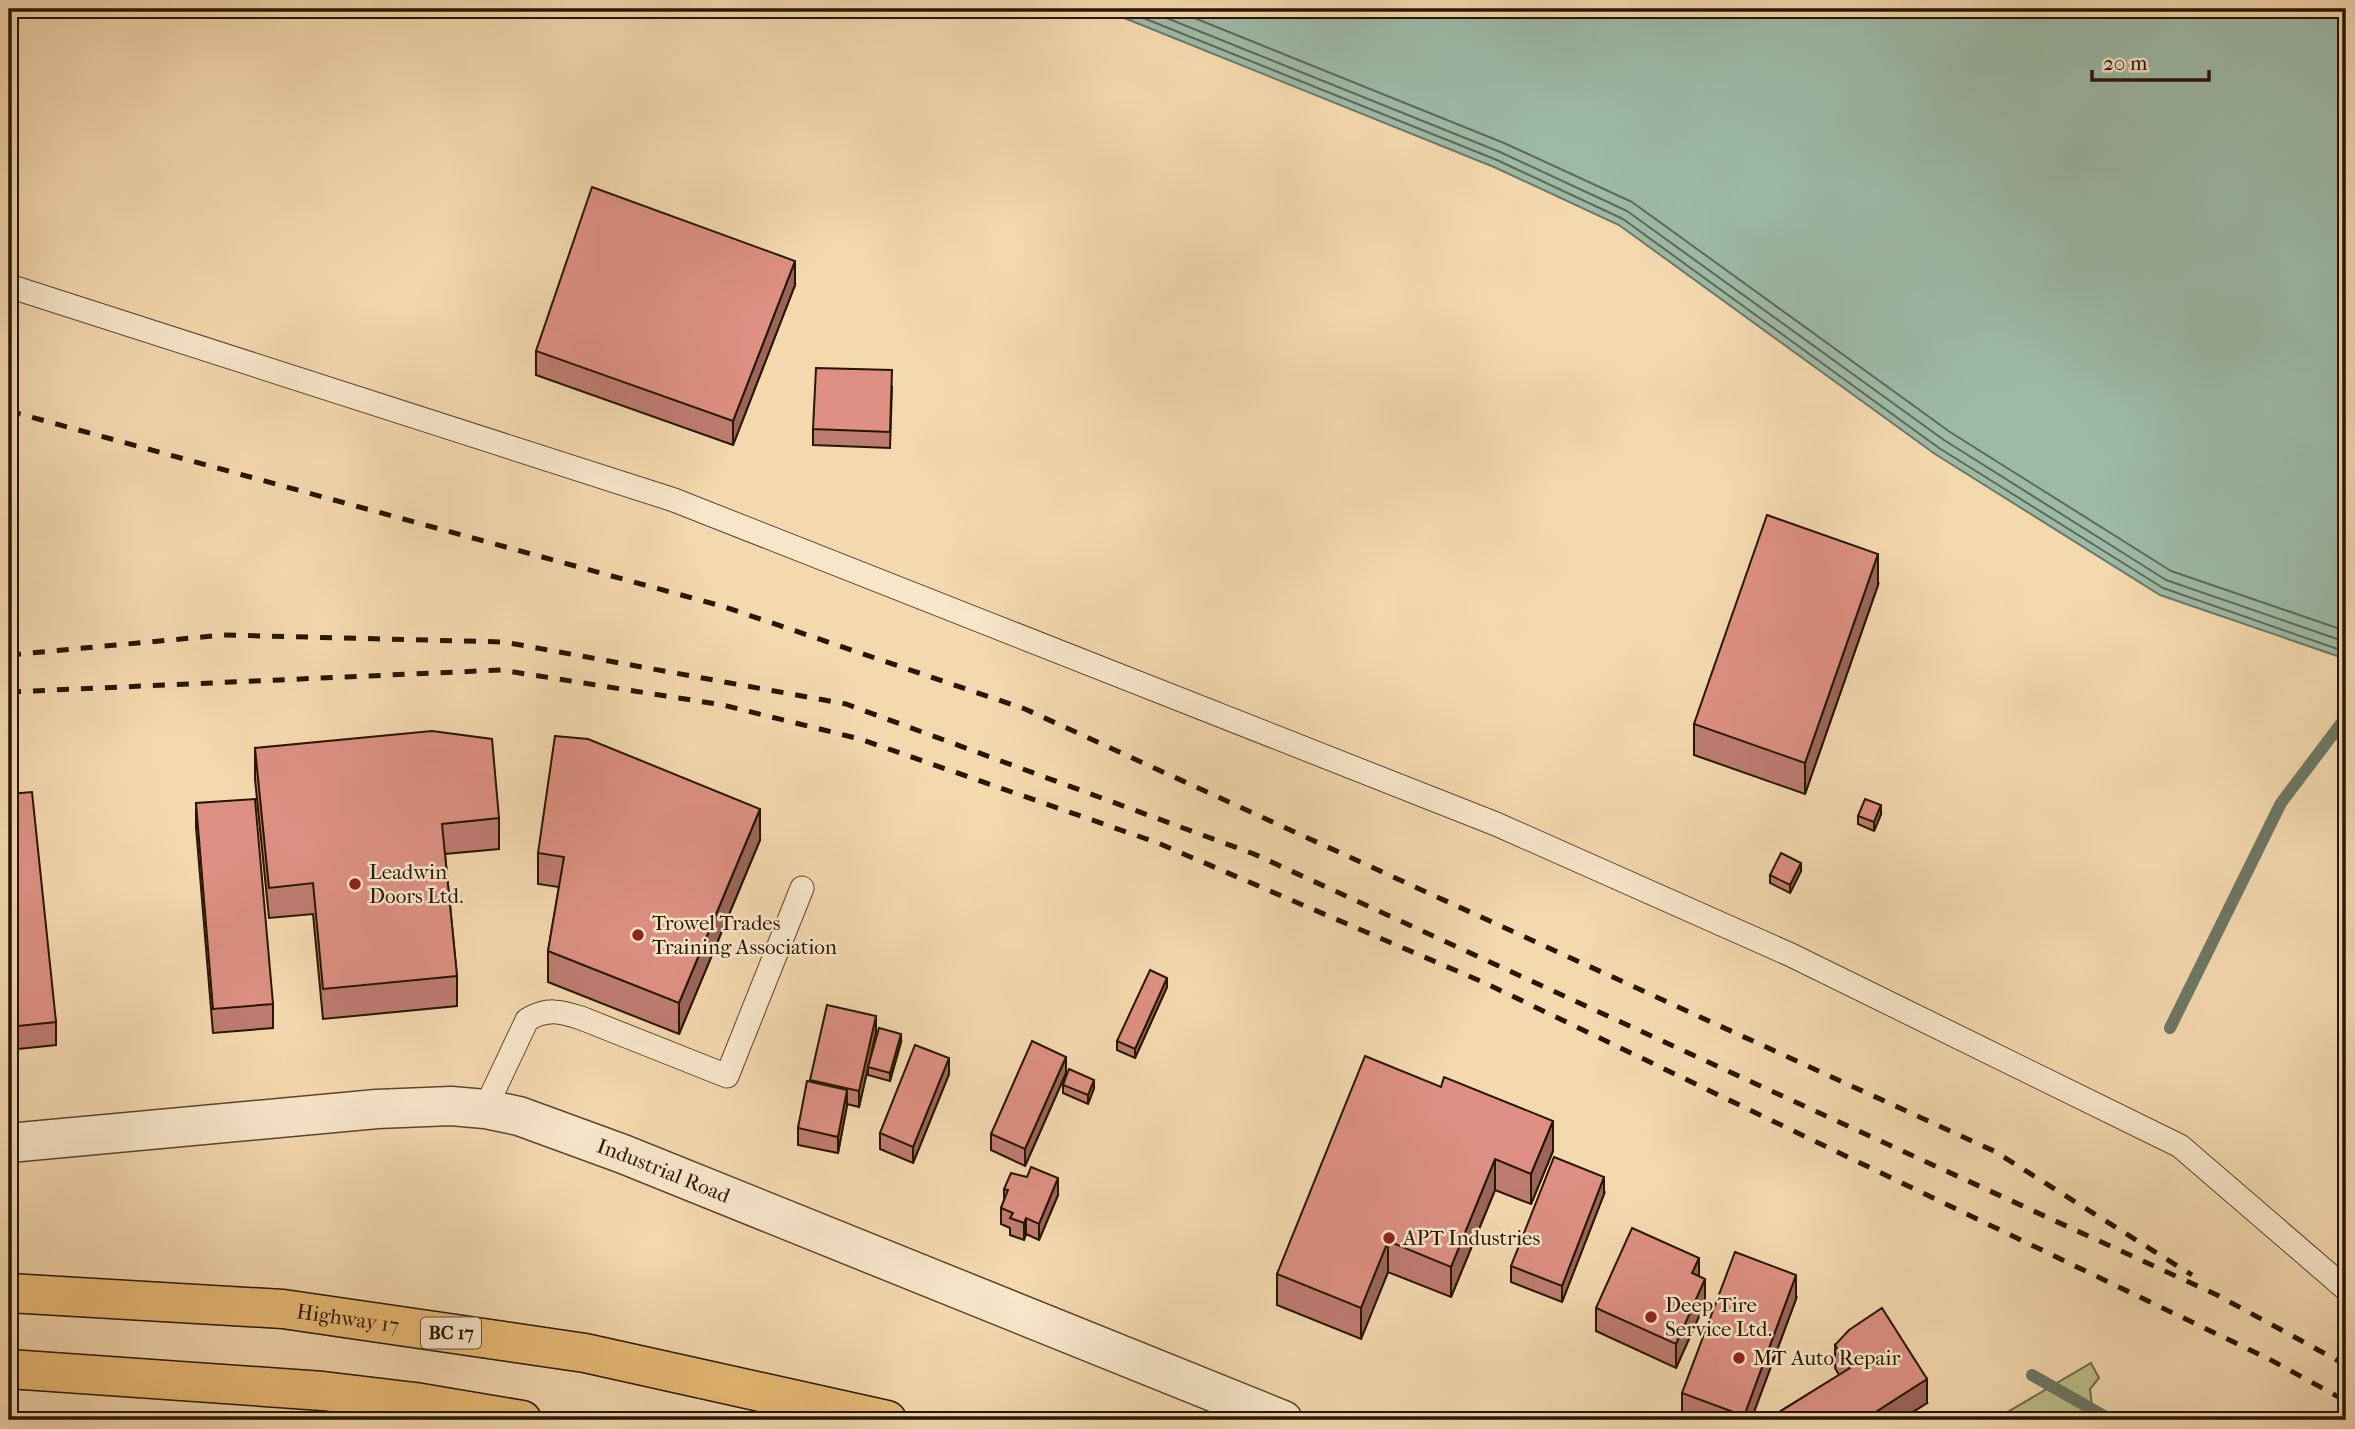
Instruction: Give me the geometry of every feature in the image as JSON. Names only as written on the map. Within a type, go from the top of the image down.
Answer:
[{"type":"highway","name":"Highway 17","points":[[9,1293],[283,1309],[585,1353],[887,1420]]},
{"type":"highway","points":[[9,1369],[323,1391],[415,1402],[522,1420]]},
{"type":"street","name":"Industrial Road","points":[[9,1143],[377,1109],[439,1106],[485,1109],[519,1116],[623,1154],[1283,1420]]},
{"type":"lane","points":[[9,286],[674,500],[1496,824],[1791,955],[2180,1146],[2346,1289]]},
{"type":"lane","points":[[485,1109],[527,1020],[540,1012],[559,1010],[727,1076],[802,888]]},
{"type":"green space","points":[[2091,1363],[2099,1378],[2090,1389],[2093,1414],[2098,1420],[1994,1420]]},
{"type":"water","points":[[1102,9],[2346,9],[2346,659],[2160,595],[1935,454],[1619,225],[1494,167]]},
{"type":"building","points":[[592,187],[795,261],[733,421],[536,351]]},
{"type":"building","points":[[816,368],[892,370],[890,432],[813,429]]},
{"type":"building","points":[[1767,515],[1878,554],[1805,763],[1694,724]]},
{"type":"building","name":"Leadwin Doors Ltd.","points":[[432,731],[492,739],[499,818],[442,824],[457,976],[323,989],[313,883],[269,888],[255,748]]},
{"type":"building","name":"Trowel Trades Training Association","points":[[555,736],[588,739],[760,809],[679,1003],[548,951],[564,857],[538,853]]},
{"type":"building","points":[[32,792],[56,1022],[9,1027],[9,794]]},
{"type":"building","points":[[255,799],[273,1004],[213,1009],[196,803]]},
{"type":"building","points":[[1865,799],[1881,805],[1874,822],[1858,816]]},
{"type":"building","points":[[1781,853],[1801,863],[1790,885],[1770,875]]},
{"type":"building","points":[[1150,970],[1167,978],[1135,1049],[1117,1041]]},
{"type":"building","points":[[827,1005],[876,1016],[859,1091],[810,1080]]},
{"type":"building","points":[[879,1028],[901,1034],[890,1073],[868,1067]]},
{"type":"building","points":[[1032,1041],[1066,1057],[1025,1149],[991,1134]]},
{"type":"building","points":[[915,1045],[949,1058],[913,1147],[880,1133]]},
{"type":"building","name":"APT Industries","points":[[1365,1056],[1441,1087],[1444,1077],[1553,1121],[1531,1174],[1495,1159],[1451,1267],[1388,1241],[1361,1308],[1277,1274]]},
{"type":"building","points":[[1069,1069],[1094,1080],[1088,1095],[1063,1085]]},
{"type":"building","points":[[807,1081],[847,1090],[838,1137],[798,1128]]},
{"type":"building","points":[[1554,1157],[1604,1177],[1562,1286],[1511,1266]]},
{"type":"building","points":[[1031,1167],[1058,1178],[1039,1224],[1026,1218],[1024,1223],[1010,1218],[1013,1213],[1001,1208],[1008,1190],[1004,1189],[1011,1173],[1027,1177]]},
{"type":"building","name":"Deep Tire Service Ltd.","points":[[1632,1228],[1699,1258],[1692,1273],[1705,1279],[1676,1344],[1596,1308]]},
{"type":"building","name":"MT Auto Repair","points":[[1735,1252],[1796,1275],[1744,1416],[1682,1393]]},
{"type":"building","points":[[1882,1308],[1927,1379],[1863,1420],[1780,1420],[1776,1414],[1850,1368],[1835,1345],[1849,1330]]},
{"type":"waterway","points":[[2170,1028],[2281,803],[2346,717]]},
{"type":"waterway","points":[[2032,1375],[2111,1420]]},
{"type":"railway","points":[[9,411],[725,607],[1025,709],[1994,1151],[2192,1275]]},
{"type":"railway","points":[[9,655],[224,635],[504,642],[846,704],[1254,854],[2217,1295],[2346,1365]]},
{"type":"railway","points":[[9,692],[501,670],[723,705],[860,739],[1158,843],[1485,983],[2269,1359],[2346,1401]]},
{"type":"place","name":"Leadwin Doors Ltd.","points":[[355,884]]},
{"type":"place","name":"Trowel Trades Training Association","points":[[638,935]]},
{"type":"place","name":"APT Industries","points":[[1389,1238]]},
{"type":"place","name":"Deep Tire Service Ltd.","points":[[1651,1317]]},
{"type":"place","name":"MT Auto Repair","points":[[1739,1358]]}]
